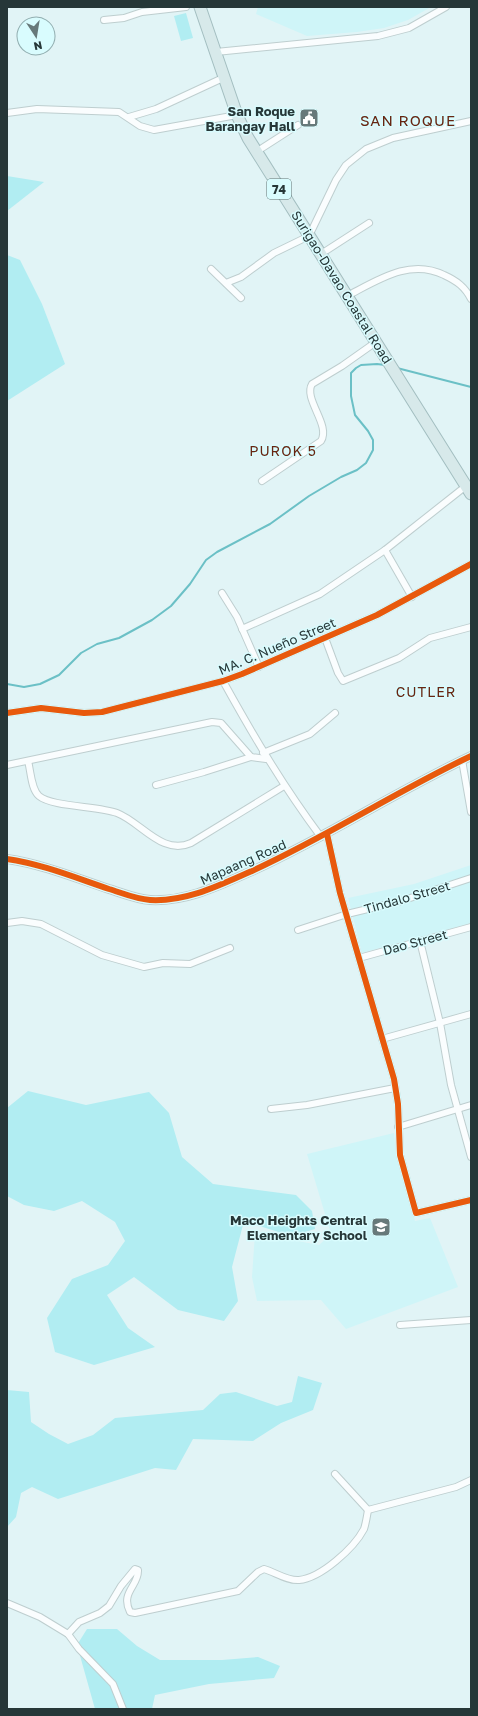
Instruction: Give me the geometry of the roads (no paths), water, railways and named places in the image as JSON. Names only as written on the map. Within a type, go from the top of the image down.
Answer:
[{"type":"highway","name":"Surigao-Davao Coastal Road","points":[[200,7],[237,115],[256,152],[468,490]]},
{"type":"street","points":[[104,20],[124,18],[142,12],[186,7]]},
{"type":"street","points":[[216,52],[378,36],[409,28],[446,7]]},
{"type":"street","points":[[129,117],[156,109],[225,77]]},
{"type":"street","points":[[7,113],[46,109],[119,112],[129,117],[140,126],[154,130],[237,115]]},
{"type":"street","points":[[226,283],[247,273],[274,253],[310,236],[336,180],[346,165],[357,156],[371,147],[393,138],[471,121]]},
{"type":"street","points":[[256,152],[298,125]]},
{"type":"street","points":[[321,254],[369,223]]},
{"type":"street","points":[[347,296],[381,278],[406,269],[428,268],[454,279],[465,288],[471,299]]},
{"type":"street","points":[[212,269],[241,298]]},
{"type":"street","points":[[262,481],[321,441],[323,437],[322,426],[310,391],[312,384],[342,366],[376,342]]},
{"type":"street","points":[[242,629],[320,594],[385,550],[468,490]]},
{"type":"street","points":[[385,550],[412,597]]},
{"type":"street","name":"MA. C. Nueño Street","points":[[7,713],[41,708],[84,713],[102,712],[223,681],[259,667],[378,615],[471,564]]},
{"type":"street","points":[[222,593],[242,629],[259,667]]},
{"type":"street","points":[[325,638],[338,673],[343,681],[387,664],[411,652],[430,638],[471,627]]},
{"type":"street","points":[[223,681],[265,756],[284,786],[324,836],[395,1088],[401,1163],[416,1213],[471,1200]]},
{"type":"street","points":[[156,785],[251,757],[265,756],[310,734],[335,713]]},
{"type":"street","points":[[7,765],[28,762],[212,722],[221,724],[251,757]]},
{"type":"street","name":"Mapaang Road","points":[[7,859],[35,865],[135,897],[149,900],[179,898],[200,893],[238,877],[324,836],[413,786],[471,756]]},
{"type":"street","points":[[462,760],[471,812]]},
{"type":"street","points":[[28,762],[34,787],[39,796],[52,801],[116,813],[157,839],[177,847],[191,843],[284,786]]},
{"type":"street","name":"Tindalo Street","points":[[298,930],[347,914],[401,901],[471,878]]},
{"type":"street","points":[[7,923],[22,921],[41,924],[102,955],[144,967],[163,963],[190,964],[230,948]]},
{"type":"street","name":"Dao Street","points":[[359,958],[471,927]]},
{"type":"street","points":[[420,941],[440,1023],[444,1049],[458,1109],[471,1157]]},
{"type":"street","points":[[382,1039],[471,1014]]},
{"type":"street","points":[[271,1109],[308,1105],[395,1088]]},
{"type":"street","points":[[398,1127],[471,1105]]},
{"type":"street","points":[[400,1325],[471,1320]]},
{"type":"street","points":[[335,1474],[368,1510]]},
{"type":"street","points":[[368,1510],[456,1487],[471,1480]]},
{"type":"street","points":[[68,1634],[79,1622],[105,1610],[110,1606],[121,1586],[135,1569],[138,1570],[138,1574],[128,1593],[127,1600],[130,1612],[135,1613],[238,1591],[258,1572],[264,1569],[289,1579],[300,1580],[315,1575],[334,1563],[359,1536],[364,1528],[368,1510]]},
{"type":"street","points":[[7,1603],[40,1617],[68,1634],[79,1650],[113,1684],[123,1709]]},
{"type":"waterway","points":[[7,684],[24,687],[40,684],[59,675],[81,653],[97,644],[119,638],[152,620],[171,606],[190,584],[206,560],[217,552],[270,524],[309,496],[341,477],[357,470],[366,463],[373,450],[373,440],[368,431],[355,415],[351,396],[351,373],[361,365],[385,365]]},
{"type":"waterway","points":[[397,368],[471,387]]},
{"type":"place","name":"San Roque Barangay Hall","points":[[309,118]]},
{"type":"place","name":"Maco Heights Central Elementary School","points":[[381,1227]]},
{"type":"district","name":"SAN ROQUE","points":[[408,120]]},
{"type":"district","name":"PUROK 5","points":[[283,450]]},
{"type":"district","name":"CUTLER","points":[[426,691]]}]
